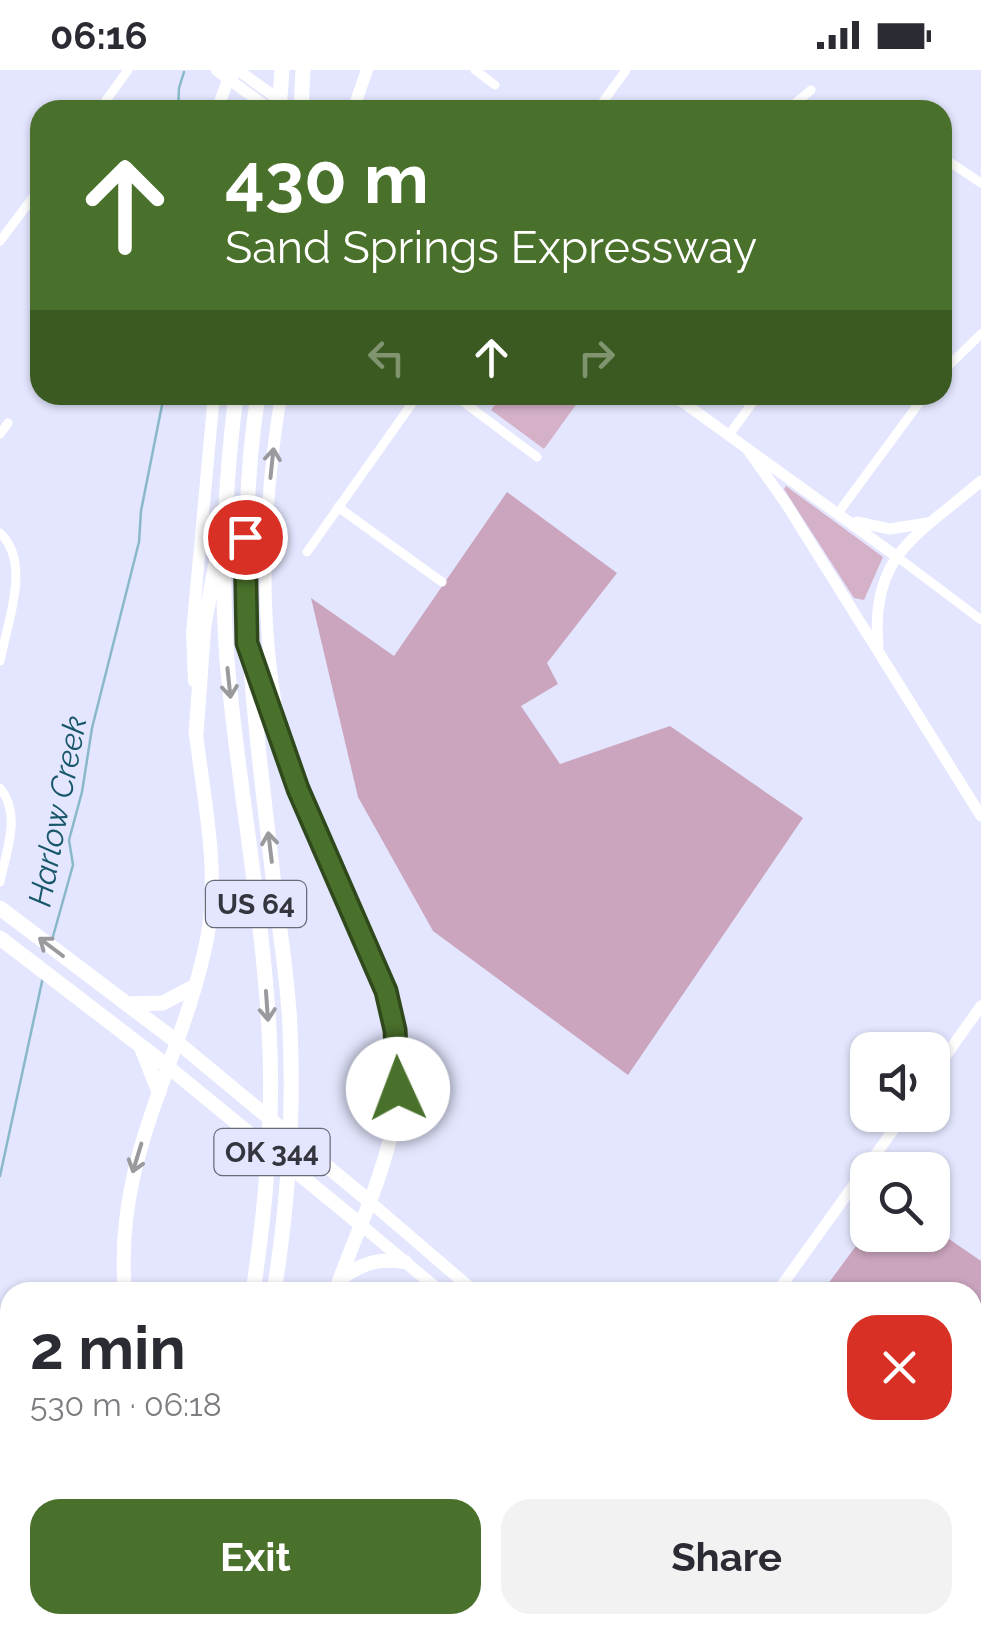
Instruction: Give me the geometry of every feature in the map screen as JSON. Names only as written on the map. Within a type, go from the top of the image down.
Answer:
[{"type":"highway","points":[[280,100],[282,70]]},
{"type":"highway","points":[[302,100],[303,70]]},
{"type":"highway","name":"US 64","points":[[235,405],[225,516],[223,597],[228,675],[270,1046],[266,1192],[254,1282]]},
{"type":"highway","name":"US 64","points":[[257,405],[245,537],[247,643],[290,1026],[290,1160],[275,1282]]},
{"type":"highway","points":[[196,734],[204,624],[225,516]]},
{"type":"highway","points":[[247,643],[286,758]]},
{"type":"highway","name":"OK 344","points":[[0,908],[176,1041]]},
{"type":"highway","name":"OK 344","points":[[0,938],[167,1066]]},
{"type":"highway","points":[[127,1004],[163,1002],[192,988]]},
{"type":"highway","points":[[140,1045],[159,1092]]},
{"type":"main road","points":[[356,100],[367,70]]},
{"type":"main road","points":[[220,100],[229,72]]},
{"type":"main road","points":[[124,1282],[126,1202],[207,937],[212,891],[196,734],[192,633],[213,405]]},
{"type":"main road","points":[[280,405],[268,500],[265,588],[270,665],[286,758],[378,967],[395,1030],[398,1089],[394,1124],[370,1202],[338,1282]]},
{"type":"main road","name":"OK 344","points":[[176,1041],[370,1202]]},
{"type":"main road","name":"OK 344","points":[[167,1066],[360,1224]]},
{"type":"main road","points":[[370,1202],[464,1282]]},
{"type":"main road","points":[[360,1224],[429,1282]]},
{"type":"main road","points":[[342,1282],[367,1261],[382,1258],[405,1262]]},
{"type":"street","points":[[106,100],[128,70]]},
{"type":"street","points":[[475,70],[495,85]]},
{"type":"street","points":[[604,100],[626,70]]},
{"type":"street","points":[[229,72],[254,82],[278,100]]},
{"type":"street","points":[[229,72],[257,100]]},
{"type":"street","points":[[799,100],[811,90]]},
{"type":"street","points":[[952,164],[981,183]]},
{"type":"street","points":[[0,241],[30,201]]},
{"type":"street","points":[[952,362],[981,334]]},
{"type":"street","points":[[307,552],[411,405]]},
{"type":"street","points":[[467,405],[537,457]]},
{"type":"street","points":[[688,405],[981,620]]},
{"type":"street","points":[[729,435],[751,405]]},
{"type":"street","points":[[838,513],[919,405]]},
{"type":"street","points":[[0,434],[8,423]]},
{"type":"street","points":[[748,450],[981,816]]},
{"type":"street","points":[[878,650],[878,593],[896,556],[981,482]]},
{"type":"street","points":[[338,508],[442,582]]},
{"type":"street","points":[[838,513],[866,525],[890,529],[931,522]]},
{"type":"street","points":[[0,533],[17,562],[0,661]]},
{"type":"street","points":[[0,788],[9,800],[12,815],[0,882]]},
{"type":"street","points":[[950,1050],[978,1010]]},
{"type":"street","points":[[785,1282],[892,1132]]},
{"type":"shaded area","points":[[495,405],[576,405],[544,449],[491,410]]},
{"type":"shaded area","points":[[786,486],[883,557],[864,600],[854,598],[784,489]]},
{"type":"shaded area","points":[[507,492],[617,573],[547,663],[558,684],[521,706],[560,764],[670,726],[803,818],[628,1075],[433,931],[358,797],[311,598],[394,656]]},
{"type":"shaded area","points":[[950,1240],[981,1261],[981,1282],[829,1282],[852,1252],[950,1252]]},
{"type":"waterway","name":"Harlow Creek","points":[[178,100],[184,72]]},
{"type":"waterway","name":"Harlow Creek","points":[[52,940],[73,865],[69,840],[82,792],[92,728],[139,542],[141,511],[162,405]]},
{"type":"waterway","name":"Harlow Creek","points":[[0,1176],[43,977]]},
{"type":"route","points":[[245,537],[247,643],[298,789],[378,967],[395,1030],[398,1089]]}]
